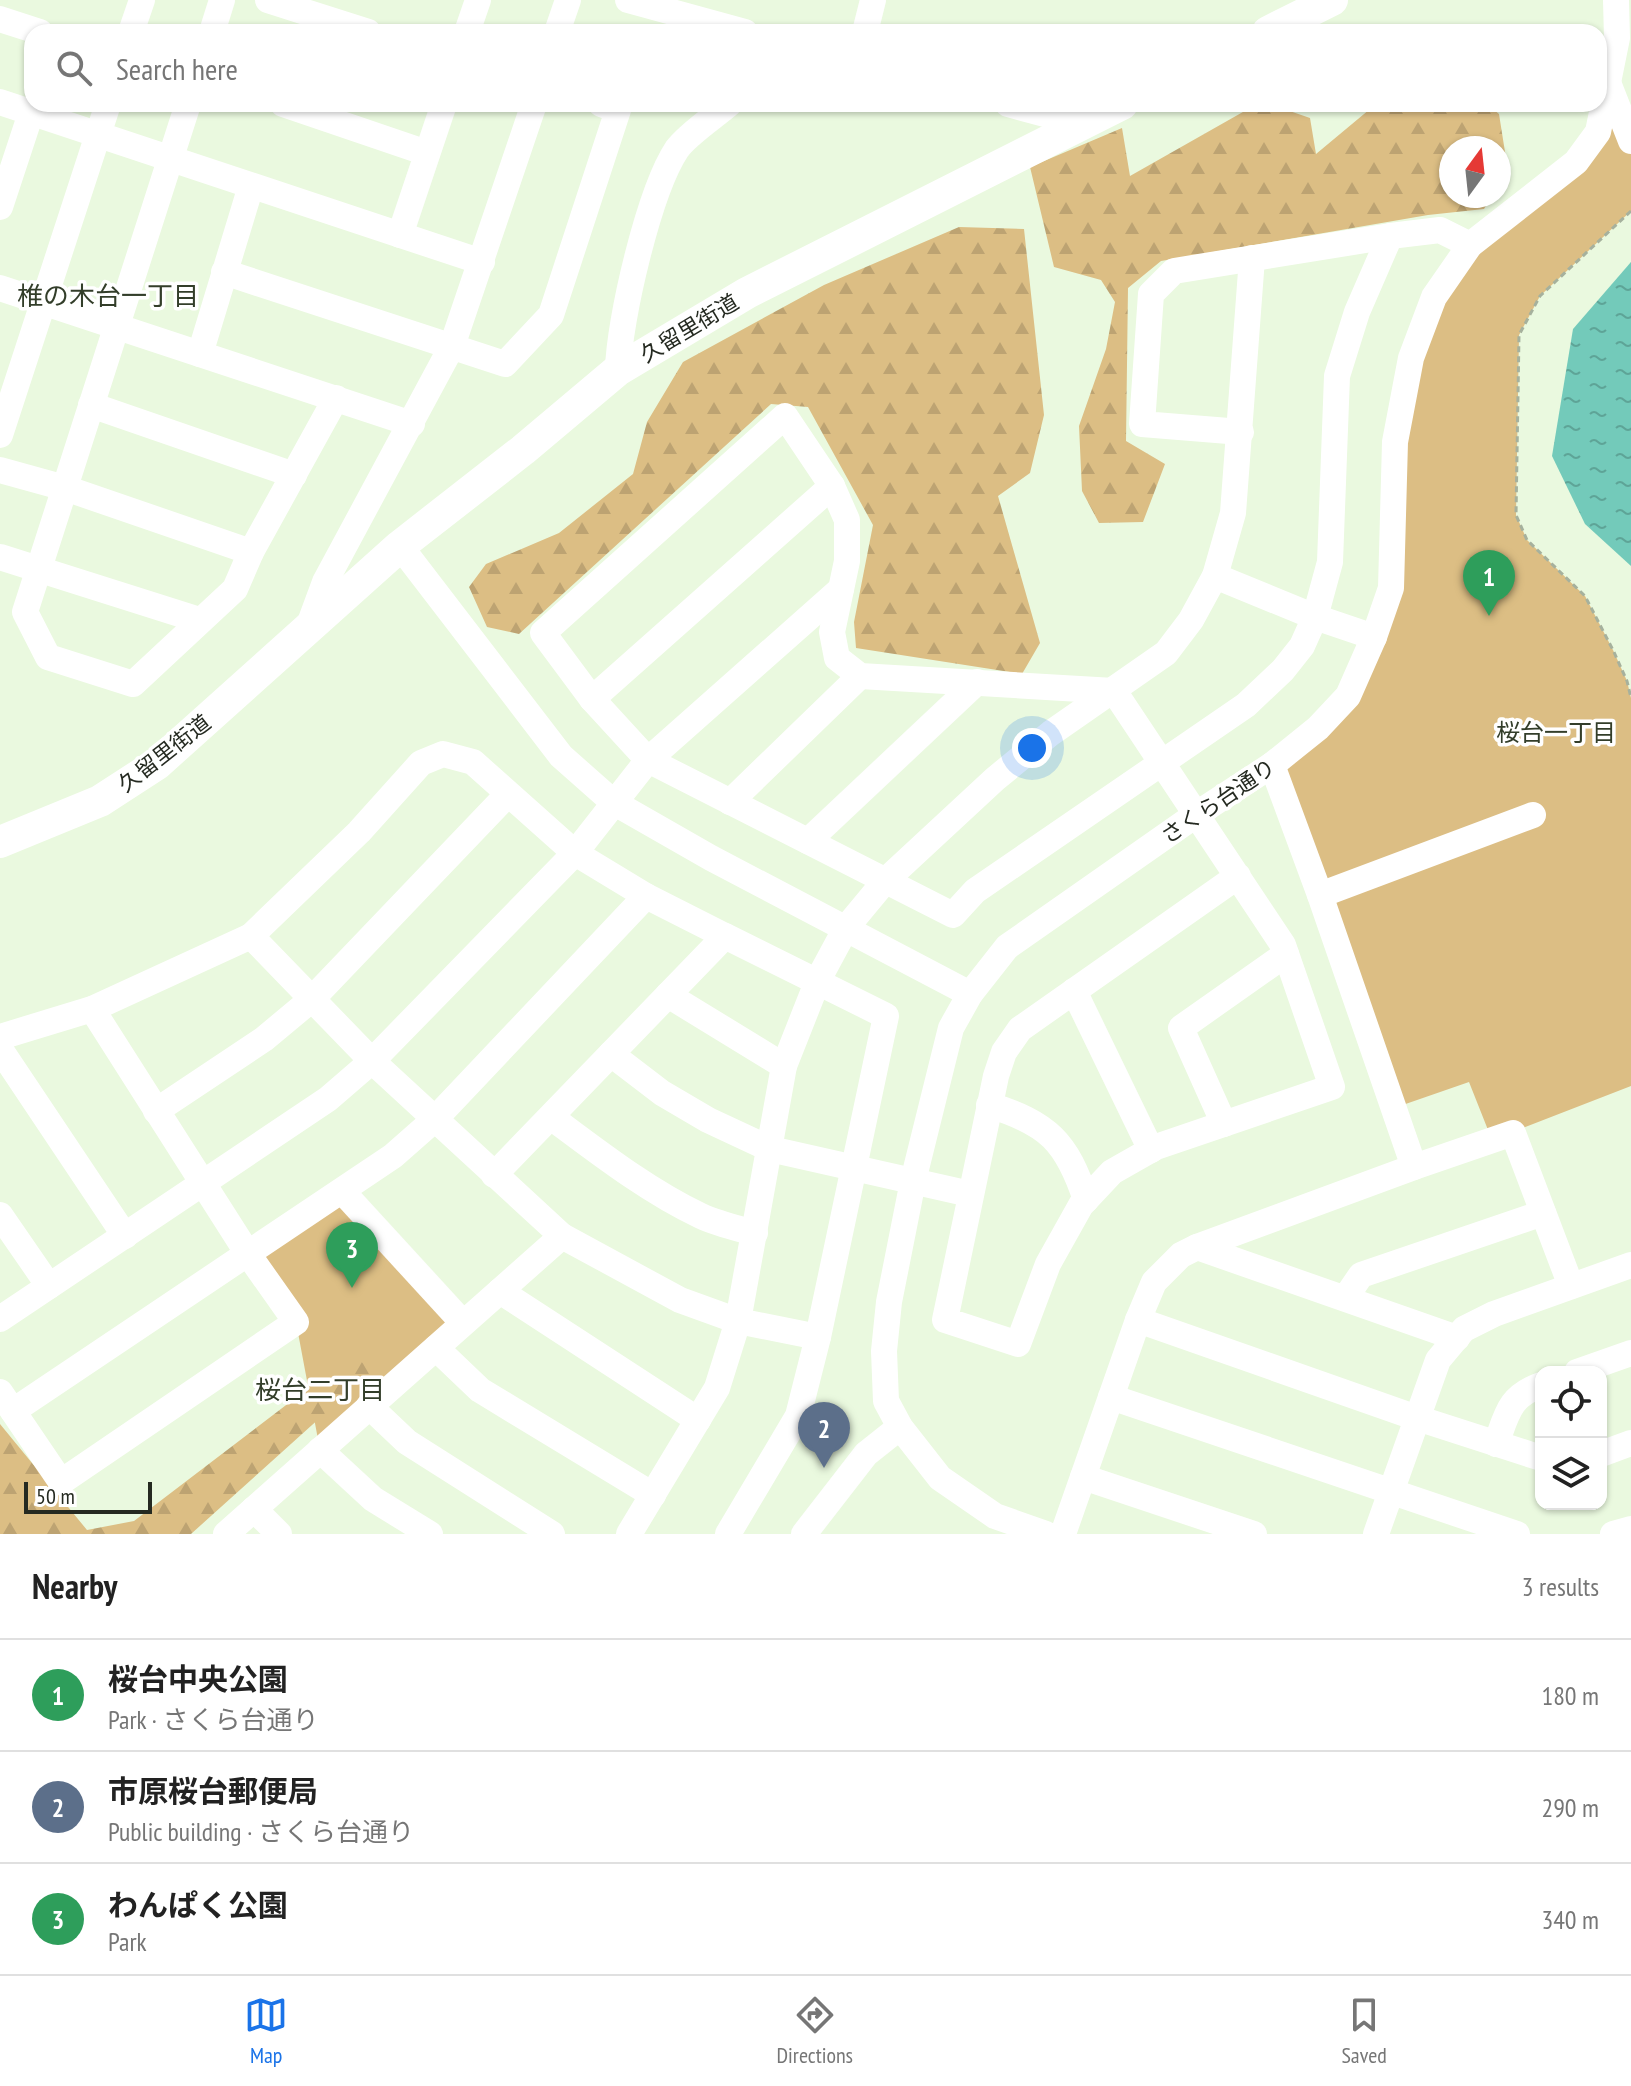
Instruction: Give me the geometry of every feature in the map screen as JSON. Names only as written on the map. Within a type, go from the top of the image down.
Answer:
[{"type":"main road","points":[[1284,24],[1332,0]]},
{"type":"main road","name":"久留里街道","points":[[0,842],[100,801],[157,764],[400,546],[523,450],[618,370],[747,293],[1106,112]]},
{"type":"main road","name":"久留里街道","points":[[0,856],[106,816],[169,777],[307,632]]},
{"type":"street","points":[[134,24],[142,0]]},
{"type":"street","points":[[214,24],[222,0]]},
{"type":"street","points":[[268,0],[343,24]]},
{"type":"street","points":[[470,24],[478,0]]},
{"type":"street","points":[[560,24],[568,0]]},
{"type":"street","points":[[628,0],[716,24]]},
{"type":"street","points":[[867,24],[873,0]]},
{"type":"street","name":"さくら台通り","points":[[1607,94],[1617,38],[1616,0]]},
{"type":"street","points":[[0,19],[24,27]]},
{"type":"street","points":[[1609,85],[1631,141]]},
{"type":"street","points":[[0,102],[24,111]]},
{"type":"street","points":[[0,435],[105,112]]},
{"type":"street","points":[[186,112],[25,612],[48,657],[133,684],[235,589],[251,552],[336,398]]},
{"type":"street","points":[[307,112],[427,153]]},
{"type":"street","points":[[400,235],[441,112]]},
{"type":"street","points":[[307,632],[325,582],[452,346],[531,112]]},
{"type":"street","points":[[224,272],[505,364],[551,315],[617,112]]},
{"type":"street","points":[[618,370],[619,344],[639,257],[664,176],[678,147],[720,112]]},
{"type":"street","points":[[1038,112],[1082,124]]},
{"type":"street","name":"さくら台通り","points":[[1046,1534],[995,1516],[940,1478],[900,1427],[886,1401],[884,1351],[889,1302],[913,1181],[951,1028],[970,994],[1007,947],[1272,765],[1318,728],[1348,696],[1391,588],[1395,442],[1411,358],[1434,297],[1470,245],[1576,162],[1598,132],[1603,112]]},
{"type":"street","points":[[0,207],[31,113],[482,262]]},
{"type":"street","points":[[200,354],[251,186]]},
{"type":"street","points":[[1241,432],[1142,424],[1151,294],[1174,271],[1440,230],[1470,245]]},
{"type":"street","points":[[1114,691],[860,676],[837,658],[832,632],[847,561],[847,520],[832,486],[785,416],[543,633],[592,699],[648,760],[953,915],[975,891],[1246,705],[1283,670],[1302,646],[1315,617],[1330,562],[1337,376],[1357,312],[1390,236]]},
{"type":"street","points":[[629,1534],[717,1388],[738,1321],[784,1066],[818,980],[846,928],[885,881],[995,779],[1051,733],[1166,653],[1191,620],[1215,576],[1233,513],[1252,258]]},
{"type":"street","points":[[0,288],[412,424]]},
{"type":"street","points":[[91,405],[294,475]]},
{"type":"street","points":[[0,470],[65,488],[251,552]]},
{"type":"street","points":[[592,699],[832,486]]},
{"type":"street","points":[[400,546],[561,756],[613,802],[711,858],[970,994]]},
{"type":"street","points":[[0,557],[199,620]]},
{"type":"street","points":[[1215,576],[1315,617],[1374,637]]},
{"type":"street","points":[[0,1319],[328,1099],[372,1061],[575,853],[648,760],[841,589]]},
{"type":"street","points":[[730,802],[860,676]]},
{"type":"street","points":[[808,841],[977,682]]},
{"type":"street","points":[[1114,691],[1238,876],[1286,954],[1332,1087],[1151,1150],[1112,1172],[1086,1200],[1048,1264],[1018,1344],[945,1320],[989,1105],[1004,1052],[1020,1029],[1238,876]]},
{"type":"street","points":[[0,1037],[92,1009],[251,936],[359,832],[421,763],[443,754],[473,762],[575,853],[646,896],[886,1016],[818,1337],[798,1416],[728,1534]]},
{"type":"street","points":[[1272,765],[1414,1167]]},
{"type":"street","points":[[156,1111],[264,1039],[312,999],[508,794]]},
{"type":"street","points":[[1320,895],[1533,815]]},
{"type":"street","points":[[92,1009],[248,1254],[296,1322],[61,1482],[6,1401],[248,1254],[393,1156],[435,1119],[646,896]]},
{"type":"street","points":[[251,936],[372,1061],[562,1236],[680,1300],[738,1321],[818,1337]]},
{"type":"street","points":[[494,1175],[725,936]]},
{"type":"street","points":[[1224,1124],[1181,1028],[1286,954]]},
{"type":"street","points":[[1074,991],[1151,1150]]},
{"type":"street","points":[[668,995],[784,1066]]},
{"type":"street","points":[[0,1049],[125,1236]]},
{"type":"street","points":[[611,1054],[673,1100],[770,1149],[970,1194]]},
{"type":"street","points":[[989,1105],[1024,1116],[1053,1137],[1075,1166],[1086,1200]]},
{"type":"street","points":[[551,1117],[603,1156],[686,1208],[704,1218],[755,1233]]},
{"type":"street","points":[[1063,1534],[1154,1282],[1181,1255],[1197,1247],[1513,1133],[1571,1286]]},
{"type":"street","points":[[342,1191],[463,1323]]},
{"type":"street","points":[[1346,1297],[1361,1275],[1543,1213]]},
{"type":"street","points":[[0,1215],[49,1286]]},
{"type":"street","points":[[226,1534],[562,1236]]},
{"type":"street","points":[[1197,1247],[1457,1338]]},
{"type":"street","points":[[1376,1534],[1438,1360],[1464,1329],[1494,1314],[1631,1265]]},
{"type":"street","points":[[500,1291],[698,1420]]},
{"type":"street","points":[[1138,1320],[1535,1456]]},
{"type":"street","points":[[436,1348],[480,1390],[653,1495]]},
{"type":"street","points":[[1594,1366],[1631,1353]]},
{"type":"street","points":[[1496,1444],[1512,1403],[1524,1391],[1535,1387]]},
{"type":"street","points":[[1111,1397],[1517,1534]]},
{"type":"street","points":[[369,1406],[407,1442],[552,1534]]},
{"type":"street","points":[[804,1534],[866,1454],[900,1427]]},
{"type":"street","points":[[1607,1452],[1631,1443]]},
{"type":"street","points":[[320,1450],[373,1499],[430,1534]]},
{"type":"street","points":[[1083,1477],[1254,1534]]},
{"type":"street","points":[[254,1509],[279,1534]]},
{"type":"street","points":[[1613,1534],[1631,1529]]},
{"type":"path","points":[[1631,211],[1540,296],[1519,335],[1516,515],[1527,540],[1585,596],[1627,681],[1631,698]]},
{"type":"green space","points":[[1609,85],[1631,141],[1631,211],[1540,296],[1519,335],[1516,515],[1527,540],[1585,596],[1627,681],[1631,698],[1631,1086],[1492,1140],[1469,1082],[1394,1108],[1272,765],[1318,728],[1374,637],[1394,507],[1434,297],[1576,162],[1597,112],[1607,112]]},
{"type":"green space","points":[[1243,112],[1292,112],[1310,118],[1316,154],[1366,112],[1497,112],[1502,136],[1439,136],[1439,208],[1484,209],[1428,215],[1161,261],[1128,288],[1126,441],[1165,464],[1143,522],[1099,523],[1082,491],[1079,426],[1106,349],[1115,302],[1101,280],[1054,267],[1030,167],[1122,128],[1130,176]]},
{"type":"green space","points":[[959,227],[1024,229],[1044,415],[1030,473],[998,496],[1040,643],[1022,674],[856,648],[854,622],[873,525],[808,407],[771,404],[519,634],[487,627],[469,587],[486,564],[559,533],[633,474],[647,422],[683,362],[824,285]]},
{"type":"green space","points":[[342,1191],[463,1323],[320,1450],[296,1322],[248,1254]]},
{"type":"green space","points":[[353,1354],[372,1371],[191,1534],[0,1534],[0,1424],[87,1530],[134,1521]]},
{"type":"water","points":[[1631,262],[1631,566],[1585,524],[1552,456],[1573,329]]},
{"type":"place","name":"桜台中央公園","points":[[1489,616]]},
{"type":"place","name":"わんぱく公園","points":[[352,1288]]},
{"type":"place","name":"市原桜台郵便局","points":[[824,1468]]},
{"type":"district","name":"椎の木台一丁目","points":[[108,295]]},
{"type":"district","name":"桜台一丁目","points":[[1556,732]]},
{"type":"district","name":"桜台二丁目","points":[[320,1389]]}]
